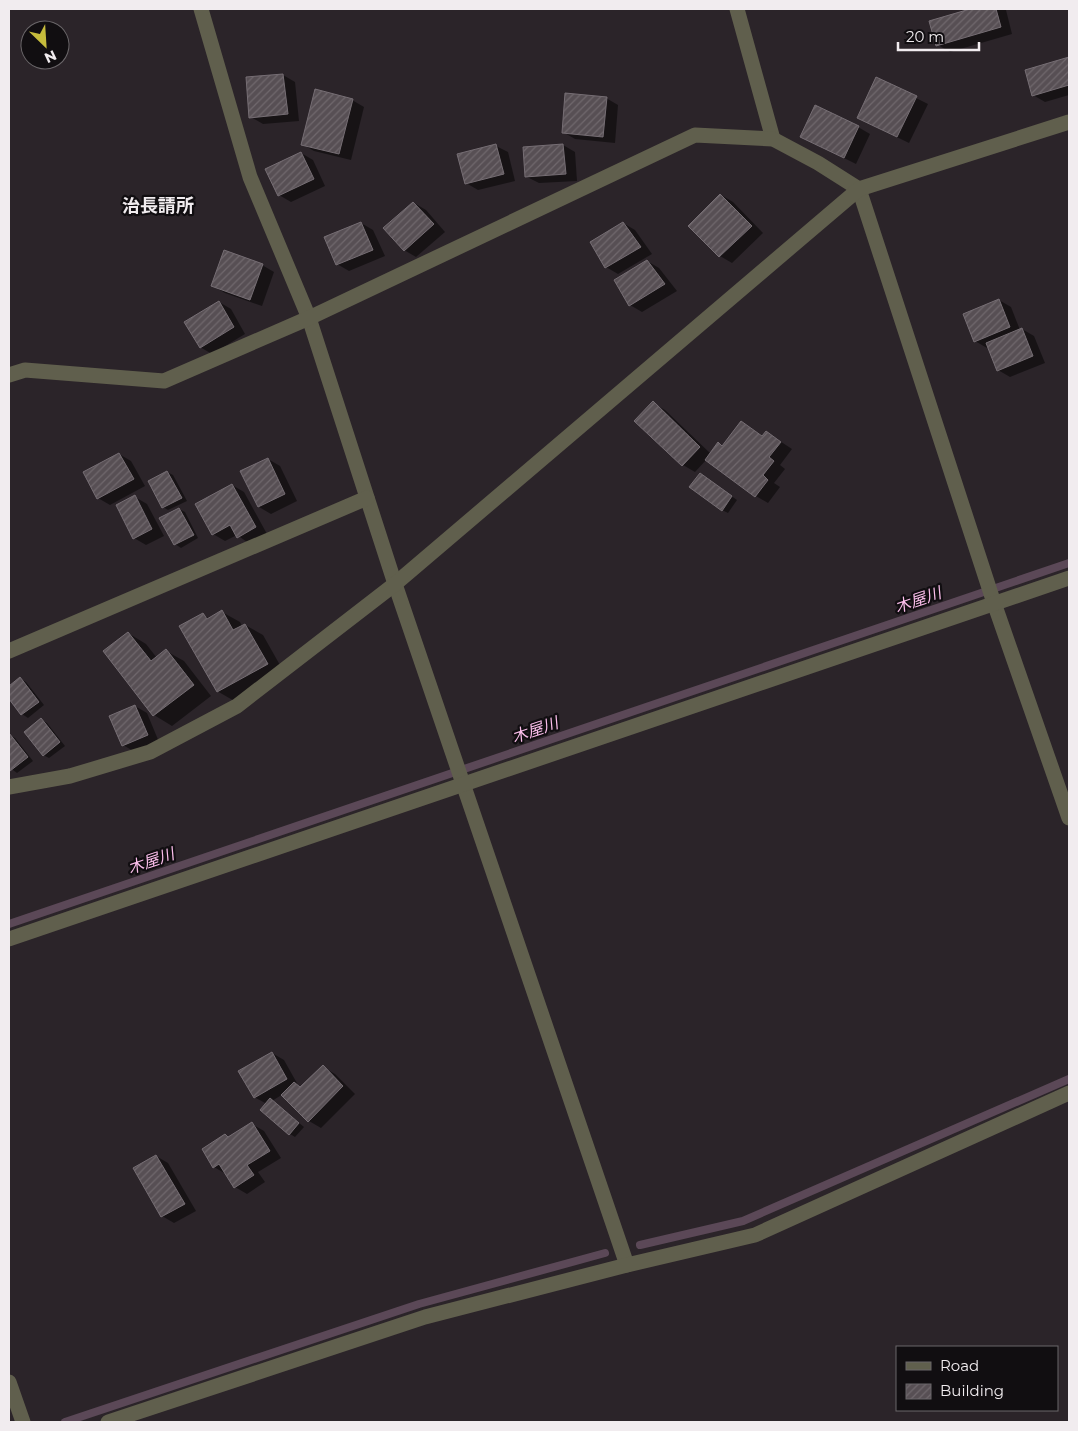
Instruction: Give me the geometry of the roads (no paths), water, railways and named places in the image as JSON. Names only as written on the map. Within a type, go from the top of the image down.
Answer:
[{"type":"street","points":[[201,9],[250,177],[309,318],[456,766],[627,1265]]},
{"type":"street","points":[[737,9],[773,139]]},
{"type":"street","points":[[9,787],[70,776],[150,752],[237,706],[395,584],[858,189],[1069,122]]},
{"type":"street","points":[[9,375],[25,370],[164,380],[309,318],[694,134],[773,139],[818,163],[858,189],[994,602],[1069,818]]},
{"type":"street","points":[[9,652],[367,498]]},
{"type":"street","points":[[9,939],[462,783],[1069,578]]},
{"type":"street","points":[[108,1422],[425,1316],[755,1235],[1069,1094]]},
{"type":"street","points":[[9,1382],[23,1422]]},
{"type":"waterway","name":"木屋川","points":[[9,924],[1069,563]]},
{"type":"waterway","points":[[640,1245],[743,1221],[1069,1079]]},
{"type":"waterway","points":[[65,1422],[419,1304],[605,1253]]},
{"type":"district","name":"治長請所","points":[[158,206]]}]
